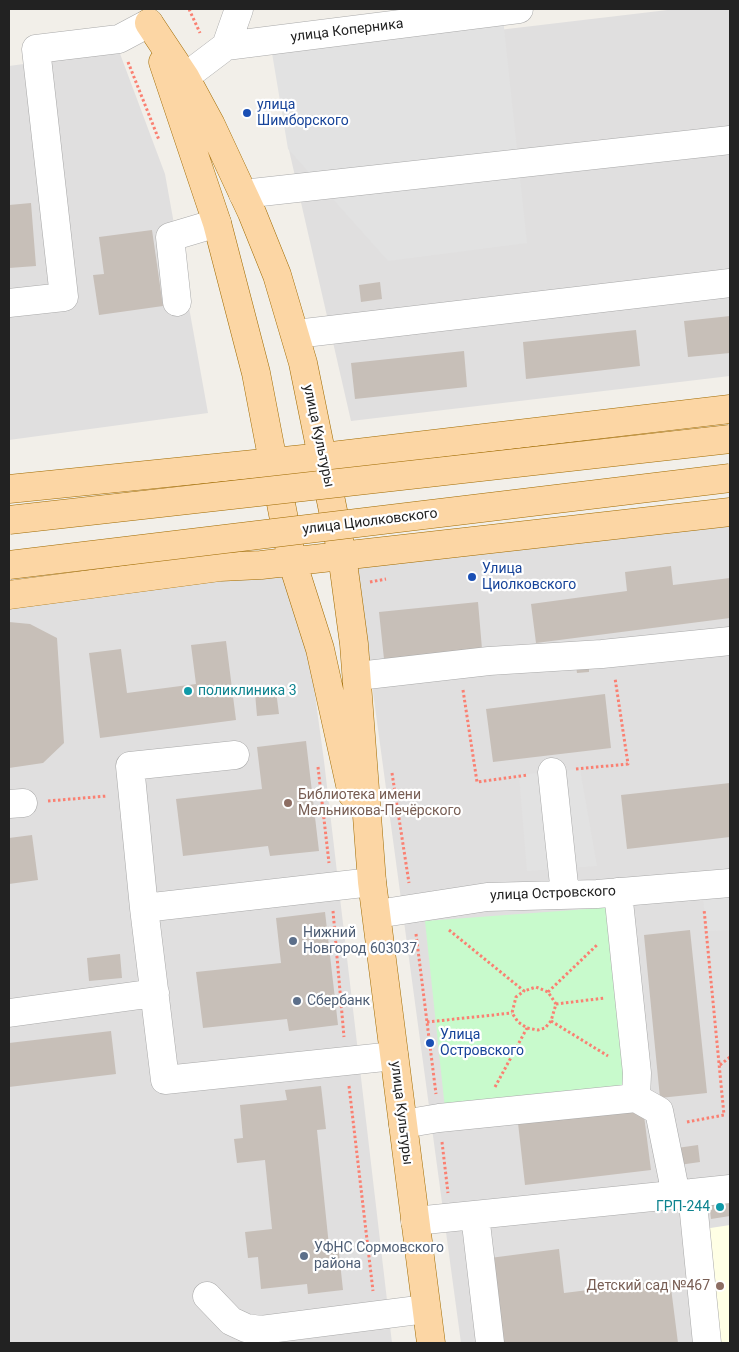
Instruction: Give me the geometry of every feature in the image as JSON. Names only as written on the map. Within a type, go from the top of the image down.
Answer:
[{"type":"main road","name":"улица Культуры","points":[[146,16],[185,77],[243,194],[277,275],[296,334],[342,555],[358,676],[372,882]]},
{"type":"main road","name":"улица Культуры","points":[[146,16],[217,223],[256,373],[292,561],[320,649],[372,882],[431,1343]]},
{"type":"main road","points":[[9,489],[323,457],[730,409]]},
{"type":"main road","points":[[9,520],[730,439]]},
{"type":"main road","name":"улица Циолковского","points":[[9,565],[730,478]]},
{"type":"main road","points":[[9,595],[220,567],[292,561],[730,512]]},
{"type":"street","points":[[185,77],[226,46],[239,9]]},
{"type":"street","name":"улица Коперника","points":[[226,46],[454,13],[519,9]]},
{"type":"street","points":[[9,303],[64,297],[36,49],[119,39],[146,16]]},
{"type":"street","points":[[243,194],[730,140]]},
{"type":"street","points":[[177,302],[170,237],[217,223]]},
{"type":"street","points":[[296,334],[730,283]]},
{"type":"street","points":[[358,676],[488,661],[602,654],[730,641]]},
{"type":"street","points":[[235,755],[130,766],[144,908],[165,1080],[394,1056]]},
{"type":"street","points":[[552,772],[565,894]]},
{"type":"street","points":[[144,908],[372,882]]},
{"type":"street","name":"улица Островского","points":[[377,914],[412,907],[487,897],[618,892],[730,883]]},
{"type":"street","points":[[618,892],[636,1086],[659,1111],[662,1127],[684,1194],[708,1343]]},
{"type":"street","points":[[9,1013],[155,993]]},
{"type":"street","points":[[403,1124],[480,1114],[636,1086]]},
{"type":"street","points":[[415,1221],[730,1189]]},
{"type":"street","points":[[463,1216],[490,1343]]},
{"type":"street","points":[[207,1296],[231,1320],[246,1328],[261,1330],[426,1309]]},
{"type":"path","points":[[119,39],[163,148]]},
{"type":"path","points":[[472,688],[463,689],[477,782],[628,764],[615,673]]},
{"type":"path","points":[[317,760],[331,887],[346,1061],[376,1316]]},
{"type":"path","points":[[392,770],[416,933],[439,1118],[463,1216]]},
{"type":"path","points":[[16,804],[133,794]]},
{"type":"path","points":[[662,1127],[724,1115],[702,886]]},
{"type":"path","points":[[548,992],[621,921]]},
{"type":"path","points":[[446,927],[524,991]]},
{"type":"path","points":[[416,933],[423,932]]},
{"type":"path","points":[[536,987],[548,992],[556,1004],[552,1021],[544,1028],[538,1030],[527,1028],[518,1022],[512,1013],[516,998],[524,991],[536,987]]},
{"type":"path","points":[[556,1004],[629,995]]},
{"type":"path","points":[[427,1022],[512,1013]]},
{"type":"path","points":[[552,1021],[636,1086]]},
{"type":"path","points":[[480,1114],[527,1028]]},
{"type":"path","points":[[719,1066],[730,1058]]},
{"type":"shaded area","points":[[676,9],[730,9],[730,376],[351,421],[289,150],[448,36]]},
{"type":"shaded area","points":[[503,18],[527,243],[388,261],[288,149],[271,47]]},
{"type":"shaded area","points":[[119,51],[165,174],[208,413],[9,440],[9,66]]},
{"type":"shaded area","points":[[730,519],[730,1343],[461,1343],[355,559]]},
{"type":"shaded area","points":[[204,550],[276,566],[294,589],[304,614],[324,761],[392,1343],[9,1343],[9,575]]},
{"type":"shaded area","points":[[580,769],[597,866],[527,871],[519,775]]},
{"type":"shaded area","points":[[730,883],[730,930],[706,931],[702,885]]},
{"type":"shaded area","name":"Детский сад №467","points":[[730,1225],[730,1343],[715,1343],[704,1229]]},
{"type":"green space","points":[[614,907],[629,1091],[445,1109],[425,921]]},
{"type":"building","points":[[31,203],[36,266],[9,268],[9,205]]},
{"type":"building","points":[[152,230],[163,306],[99,315],[93,275],[104,274],[99,237]]},
{"type":"building","points":[[380,282],[382,299],[361,302],[359,285]]},
{"type":"building","points":[[730,316],[730,353],[688,357],[684,321]]},
{"type":"building","points":[[636,330],[640,366],[526,379],[523,342]]},
{"type":"building","points":[[464,351],[467,387],[355,399],[351,363]]},
{"type":"building","points":[[671,566],[673,585],[730,578],[730,618],[536,643],[531,604],[627,591],[625,572]]},
{"type":"building","points":[[478,602],[482,649],[384,659],[379,612]]},
{"type":"building","points":[[9,622],[30,624],[57,638],[64,743],[43,763],[9,768]]},
{"type":"building","name":"поликлиника 3","points":[[226,641],[236,720],[100,738],[89,653],[121,649],[127,693],[196,684],[191,645]]},
{"type":"building","points":[[589,664],[589,672],[577,673],[576,666]]},
{"type":"building","points":[[276,691],[279,714],[257,716],[255,693]]},
{"type":"building","points":[[605,694],[611,748],[493,762],[486,709]]},
{"type":"building","points":[[306,741],[319,851],[270,856],[268,846],[183,856],[176,799],[262,789],[257,747]]},
{"type":"building","points":[[730,783],[730,837],[627,849],[621,795]]},
{"type":"building","points":[[32,835],[38,880],[9,884],[9,838]]},
{"type":"building","points":[[325,912],[338,1025],[289,1031],[287,1019],[203,1028],[196,972],[281,963],[276,918]]},
{"type":"building","points":[[690,930],[707,1093],[660,1098],[644,935]]},
{"type":"building","points":[[120,954],[122,978],[89,981],[87,958]]},
{"type":"building","points":[[111,1031],[116,1074],[9,1087],[9,1043]]},
{"type":"building","points":[[321,1086],[326,1129],[317,1130],[329,1246],[338,1244],[343,1290],[308,1294],[307,1284],[261,1289],[258,1257],[248,1258],[245,1232],[272,1229],[265,1160],[237,1163],[234,1139],[243,1138],[240,1105],[287,1100],[285,1090]]},
{"type":"building","points":[[643,1108],[651,1170],[525,1185],[518,1123]]},
{"type":"building","points":[[698,1145],[700,1162],[679,1165],[677,1148]]},
{"type":"building","name":"ГРП-244","points":[[729,1199],[730,1216],[711,1219],[709,1201]]},
{"type":"building","points":[[559,1249],[564,1293],[670,1280],[678,1343],[500,1343],[490,1258]]},
{"type":"place","name":"улица Шимборского","points":[[247,113]]},
{"type":"place","name":"Улица Циолковского","points":[[472,577]]},
{"type":"place","name":"поликлиника 3","points":[[188,691]]},
{"type":"place","name":"Библиотека имени Мельникова-Печёрского","points":[[288,803]]},
{"type":"place","name":"Нижний Новгород 603037","points":[[293,941]]},
{"type":"place","name":"Сбербанк","points":[[297,1001]]},
{"type":"place","name":"Улица Островского","points":[[430,1043]]},
{"type":"place","name":"ГРП-244","points":[[720,1207]]},
{"type":"place","name":"УФНС Сормовского района","points":[[304,1256]]},
{"type":"place","name":"Детский сад №467","points":[[720,1286]]}]
